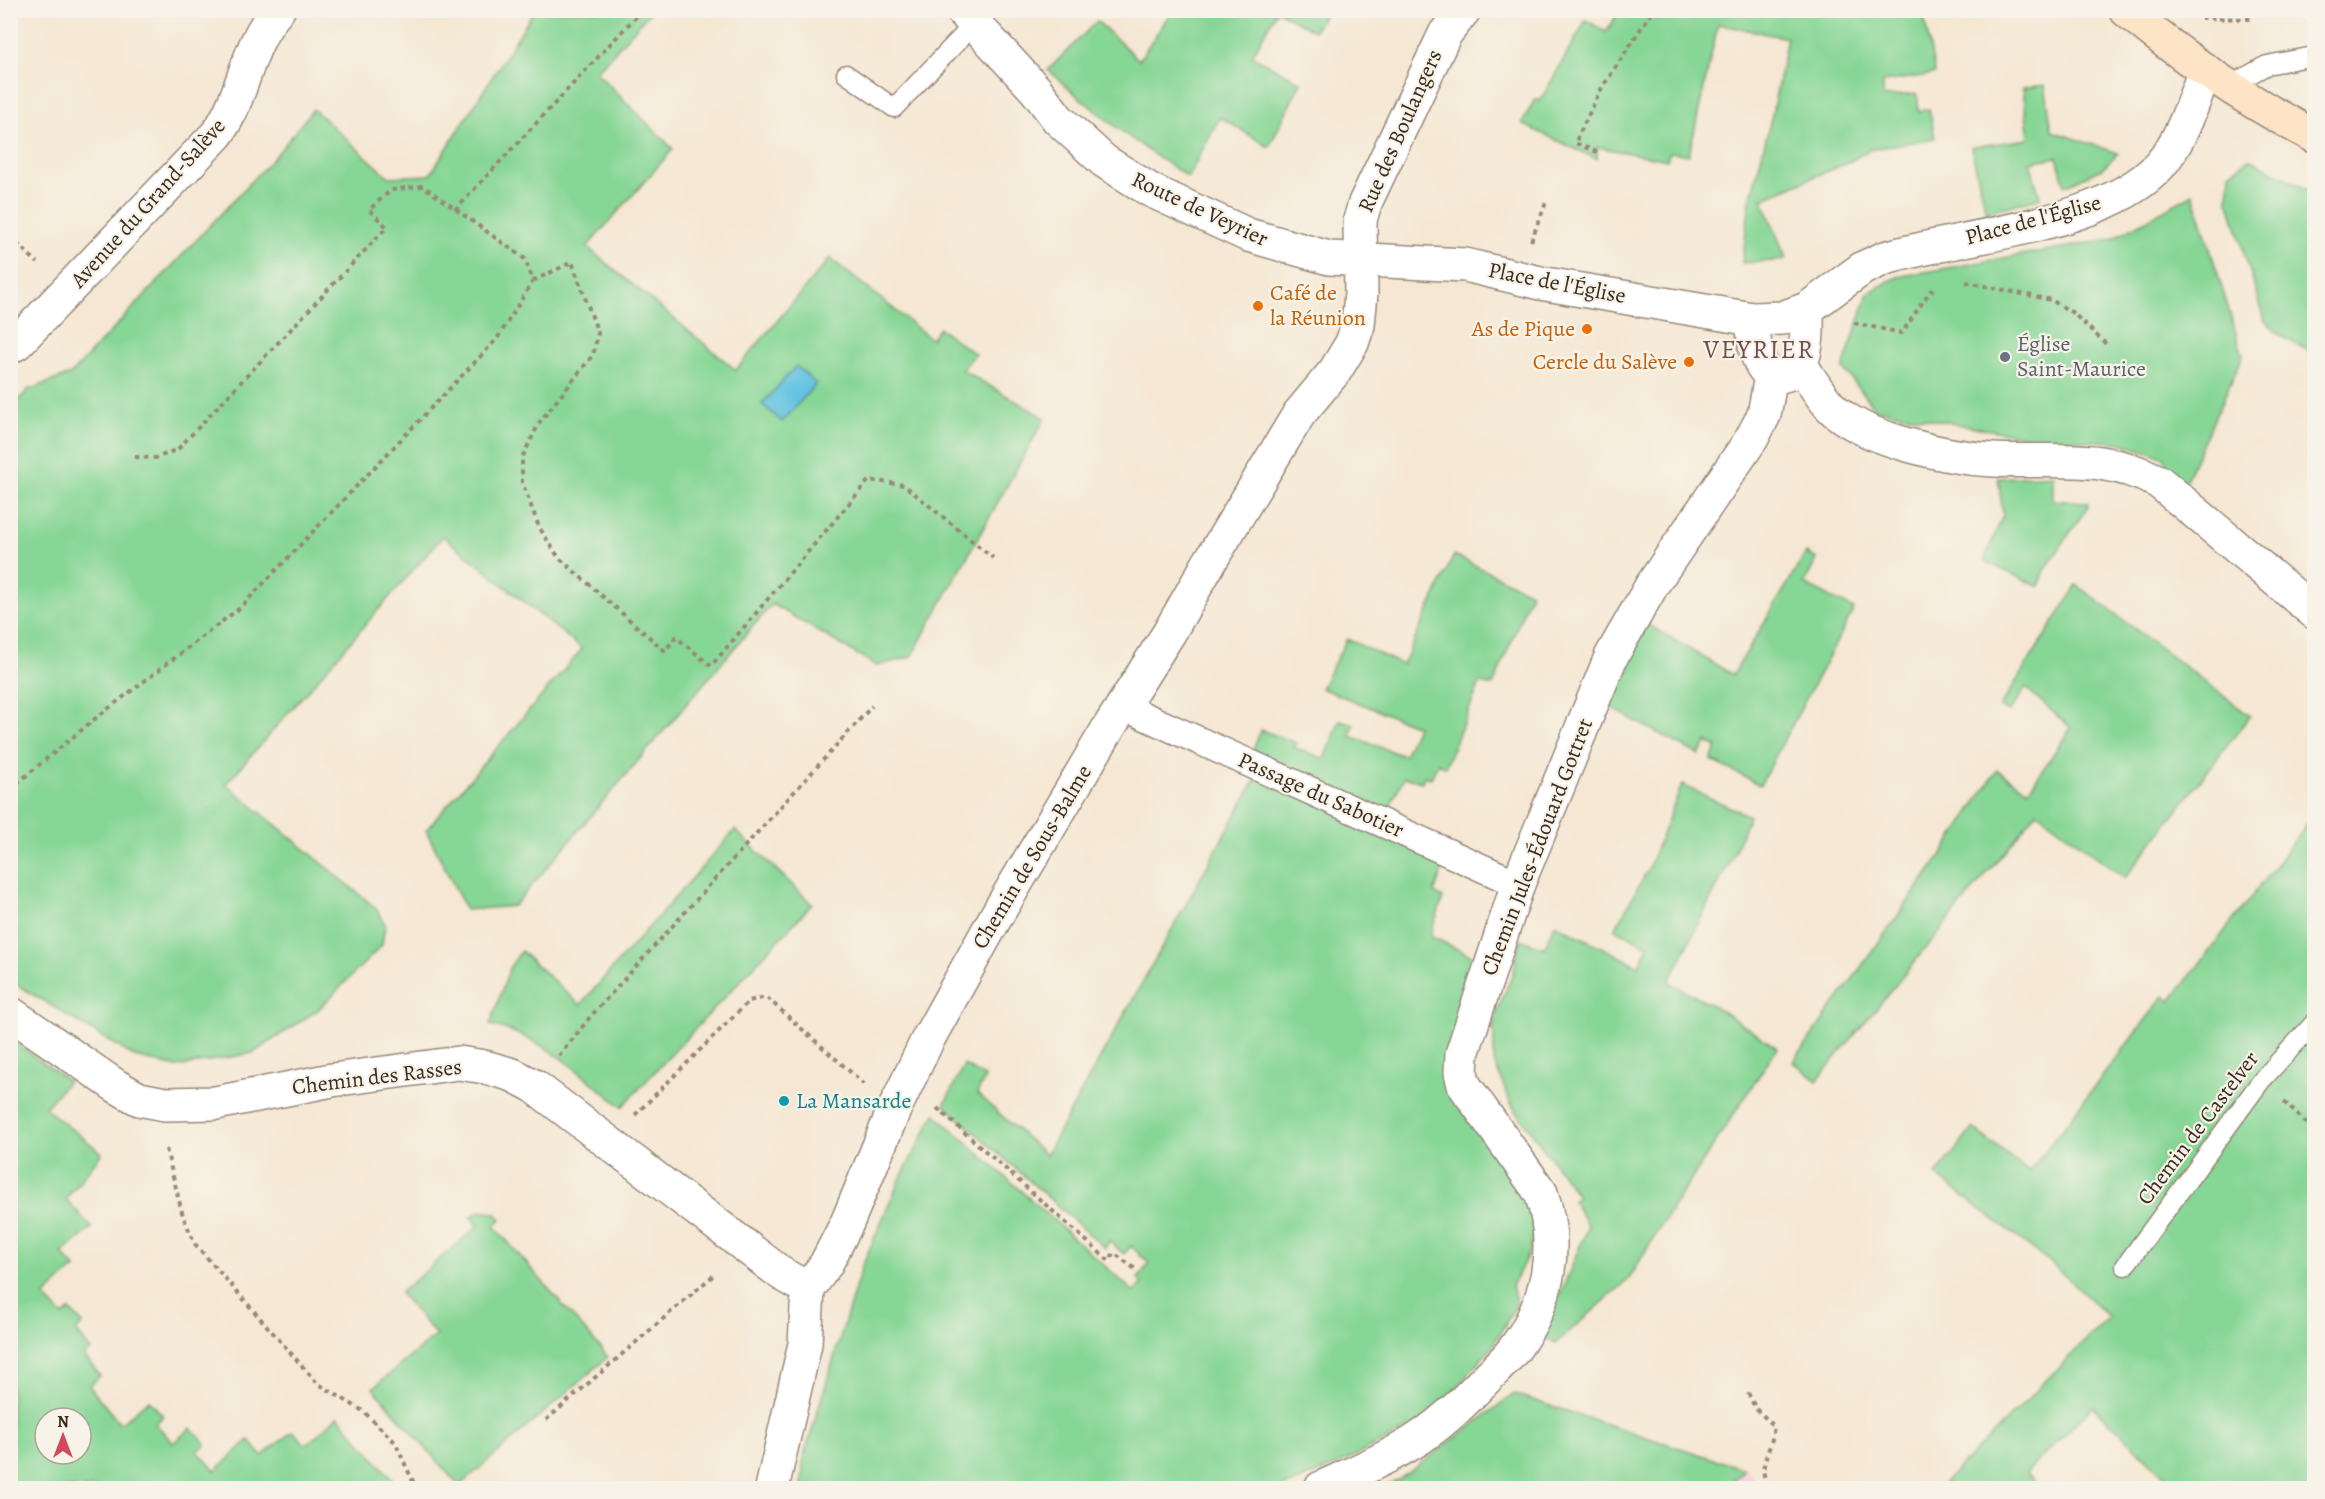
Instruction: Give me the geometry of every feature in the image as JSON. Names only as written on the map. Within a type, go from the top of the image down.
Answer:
[{"type":"main road","points":[[2126,10],[2217,78],[2275,116],[2314,136]]},
{"type":"street","name":"Avenue du Grand-Salève","points":[[10,347],[17,344],[217,134],[235,104],[257,41],[278,10]]},
{"type":"street","name":"Rue des Boulangers","points":[[1362,260],[1359,228],[1365,203],[1444,34],[1464,10]]},
{"type":"street","name":"Route de Veyrier","points":[[968,17],[1077,139],[1104,161],[1150,190],[1248,235],[1329,258],[1362,260]]},
{"type":"street","name":"Place de l'Église","points":[[1362,260],[1466,265],[1580,290],[1752,319],[1782,318],[1807,309],[1863,268],[1885,258],[2063,217],[2097,207],[2123,194],[2145,180],[2173,147],[2217,78]]},
{"type":"street","name":"Chemin de Sous-Balme","points":[[808,1289],[826,1264],[847,1223],[894,1110],[952,994],[1299,414],[1335,371],[1352,344],[1358,325],[1362,260]]},
{"type":"street","points":[[1752,319],[1755,348],[1765,371],[1771,376],[1792,372],[1801,365],[1805,355],[1807,309]]},
{"type":"street","points":[[1801,365],[1831,407],[1851,422],[1913,447],[1944,455],[1993,460],[2084,460],[2112,464],[2140,472],[2159,482],[2314,612]]},
{"type":"street","name":"Chemin Jules-Édouard Gottret","points":[[1321,1488],[1405,1448],[1440,1423],[1514,1350],[1531,1324],[1549,1271],[1552,1239],[1548,1212],[1541,1193],[1464,1085],[1461,1072],[1462,1054],[1518,884],[1611,657],[1652,585],[1752,438],[1764,415],[1771,376]]},
{"type":"street","name":"Passage du Sabotier","points":[[1124,706],[1518,884]]},
{"type":"street","name":"Chemin des Rasses","points":[[10,1013],[116,1086],[139,1099],[165,1104],[216,1103],[332,1080],[459,1063],[513,1075],[534,1086],[782,1274],[808,1289]]},
{"type":"street","points":[[772,1488],[805,1344],[808,1289]]},
{"type":"lane","points":[[846,74],[894,108],[968,17]]},
{"type":"lane","points":[[2217,78],[2314,56]]},
{"type":"lane","name":"Chemin de Castelver","points":[[2125,1266],[2261,1081],[2314,1023]]},
{"type":"path","points":[[455,210],[642,10]]},
{"type":"path","points":[[1597,152],[1574,145],[1600,91],[1653,10]]},
{"type":"path","points":[[134,457],[156,458],[178,449],[387,227],[369,210],[391,190],[423,186],[525,259],[533,281]]},
{"type":"path","points":[[10,237],[39,264]]},
{"type":"path","points":[[10,789],[96,718],[241,607],[497,339],[533,281],[572,262],[598,333],[593,355],[539,423],[522,458],[522,482],[539,528],[559,558],[665,651],[676,637],[711,666],[869,480],[904,485],[993,558]]},
{"type":"path","points":[[1959,280],[2050,300],[2073,313],[2106,344]]},
{"type":"path","points":[[1854,323],[1902,333],[1930,291],[1944,283]]},
{"type":"path","points":[[553,1064],[591,1016],[872,706]]},
{"type":"path","points":[[634,1116],[749,1001],[766,996],[894,1110]]},
{"type":"path","points":[[2261,1081],[2314,1130]]},
{"type":"path","points":[[933,1105],[1109,1261],[1114,1253],[1135,1269]]},
{"type":"path","points":[[166,1149],[183,1216],[195,1244],[317,1383],[363,1411],[395,1442],[416,1488]]},
{"type":"path","points":[[546,1420],[716,1272]]},
{"type":"path","points":[[1748,1393],[1756,1409],[1773,1425],[1773,1443],[1764,1461],[1763,1473],[1766,1483],[1772,1488]]},
{"type":"path","points":[[1920,1488],[1937,1488]]},
{"type":"shaded area","points":[[1745,1469],[1763,1488],[1726,1488]]},
{"type":"green space","points":[[652,10],[596,72],[673,149],[587,247],[736,370],[830,258],[931,339],[939,328],[975,354],[962,370],[1045,418],[911,657],[877,666],[772,604],[514,906],[466,910],[426,830],[582,649],[443,536],[226,784],[376,908],[385,924],[382,945],[318,1010],[253,1053],[177,1067],[135,1057],[11,981],[10,409],[28,390],[71,374],[278,153],[313,109],[389,177],[430,175],[534,11]]},
{"type":"green space","points":[[1620,10],[1923,11],[1935,74],[1883,82],[1883,97],[1917,94],[1919,111],[1929,109],[1935,138],[1868,150],[1849,162],[1762,199],[1787,260],[1742,263],[1750,201],[1772,115],[1787,38],[1718,24],[1689,155],[1670,152],[1667,160],[1597,147],[1597,159],[1522,124],[1535,99],[1540,101],[1586,20],[1606,32]]},
{"type":"green space","points":[[1172,11],[1277,11],[1252,56],[1301,82],[1269,147],[1220,117],[1188,177],[1115,126],[1048,70],[1097,21],[1139,60]]},
{"type":"green space","points":[[1278,11],[1327,11],[1314,31]]},
{"type":"green space","points":[[2045,85],[2052,131],[2118,153],[2101,169],[2065,186],[2057,157],[2030,162],[2040,198],[1986,212],[1971,147],[2029,139],[2023,88]]},
{"type":"green space","points":[[2250,159],[2314,193],[2314,354],[2281,336],[2265,321],[2228,200],[2230,173]]},
{"type":"green space","points":[[2193,194],[2243,356],[2184,484],[2171,478],[2164,457],[2117,442],[2040,439],[1875,409],[1843,368],[1868,293],[1897,277],[2112,239]]},
{"type":"green space","points":[[2053,475],[2053,500],[2088,502],[2088,506],[2045,570],[2039,587],[1984,561],[2003,515],[1998,478]]},
{"type":"green space","points":[[1806,553],[1817,559],[1804,584],[1854,609],[1760,785],[1711,760],[1717,747],[1707,742],[1699,755],[1609,707],[1644,622],[1733,675]]},
{"type":"green space","points":[[1454,555],[1531,593],[1493,686],[1480,683],[1445,767],[1438,763],[1431,778],[1424,776],[1422,782],[1404,777],[1387,812],[1253,750],[1261,730],[1296,743],[1294,747],[1324,759],[1340,720],[1354,724],[1350,736],[1404,756],[1417,726],[1321,688],[1347,639],[1403,665]]},
{"type":"green space","points":[[2077,585],[2250,716],[2125,878],[2037,812],[1817,1081],[1793,1062],[1945,850],[1997,770],[2029,790],[2071,728],[2026,688],[2009,712],[2000,707]]},
{"type":"green space","points":[[1257,777],[1447,857],[1434,893],[1443,898],[1430,936],[1480,960],[1442,1075],[1511,1172],[1531,1212],[1534,1227],[1529,1250],[1512,1286],[1517,1304],[1492,1347],[1430,1418],[1331,1468],[1281,1488],[802,1488],[803,1459],[862,1266],[900,1179],[935,1114],[1134,1292],[1142,1283],[1138,1279],[1149,1263],[1131,1246],[1124,1254],[1109,1241],[1105,1248],[944,1105],[964,1065],[985,1077],[977,1094],[1046,1155]]},
{"type":"green space","points":[[1682,785],[1749,816],[1734,853],[1669,982],[1719,1009],[1777,1048],[1658,1230],[1629,1279],[1556,1343],[1543,1337],[1588,1226],[1573,1201],[1578,1196],[1511,1104],[1494,1062],[1494,1019],[1513,973],[1520,939],[1544,948],[1555,924],[1639,966],[1648,946],[1615,929],[1649,867]]},
{"type":"green space","points":[[2314,815],[2314,1488],[2177,1488],[2093,1406],[2026,1473],[2041,1488],[1939,1488],[2109,1317],[2050,1262],[1936,1175],[1973,1128],[2029,1172],[2164,996],[2171,1001]]},
{"type":"green space","points":[[735,830],[812,904],[622,1107],[576,1069],[544,1047],[509,1030],[490,1025],[510,967],[521,951],[580,1005]]},
{"type":"green space","points":[[11,1039],[68,1081],[45,1108],[102,1153],[66,1199],[92,1228],[62,1253],[75,1268],[44,1296],[63,1316],[70,1310],[83,1324],[76,1331],[91,1350],[84,1355],[100,1376],[89,1386],[120,1424],[149,1400],[163,1416],[156,1424],[173,1443],[191,1428],[206,1444],[198,1451],[215,1471],[249,1440],[262,1456],[293,1431],[306,1445],[338,1416],[400,1488],[11,1488]]},
{"type":"green space","points":[[479,1211],[495,1213],[501,1219],[494,1226],[608,1357],[459,1486],[373,1388],[436,1335],[400,1293],[478,1226],[471,1217]]},
{"type":"green space","points":[[1514,1394],[1745,1469],[1726,1488],[1377,1488],[1397,1481]]},
{"type":"water","points":[[796,366],[816,384],[782,422],[762,404]]},
{"type":"place","name":"Café de la Réunion","points":[[1258,306]]},
{"type":"place","name":"As de Pique","points":[[1587,329]]},
{"type":"place","name":"Église Saint-Maurice","points":[[2005,357]]},
{"type":"place","name":"Cercle du Salève","points":[[1689,362]]},
{"type":"place","name":"La Mansarde","points":[[784,1101]]},
{"type":"district","name":"VEYRIER","points":[[1759,349]]}]
